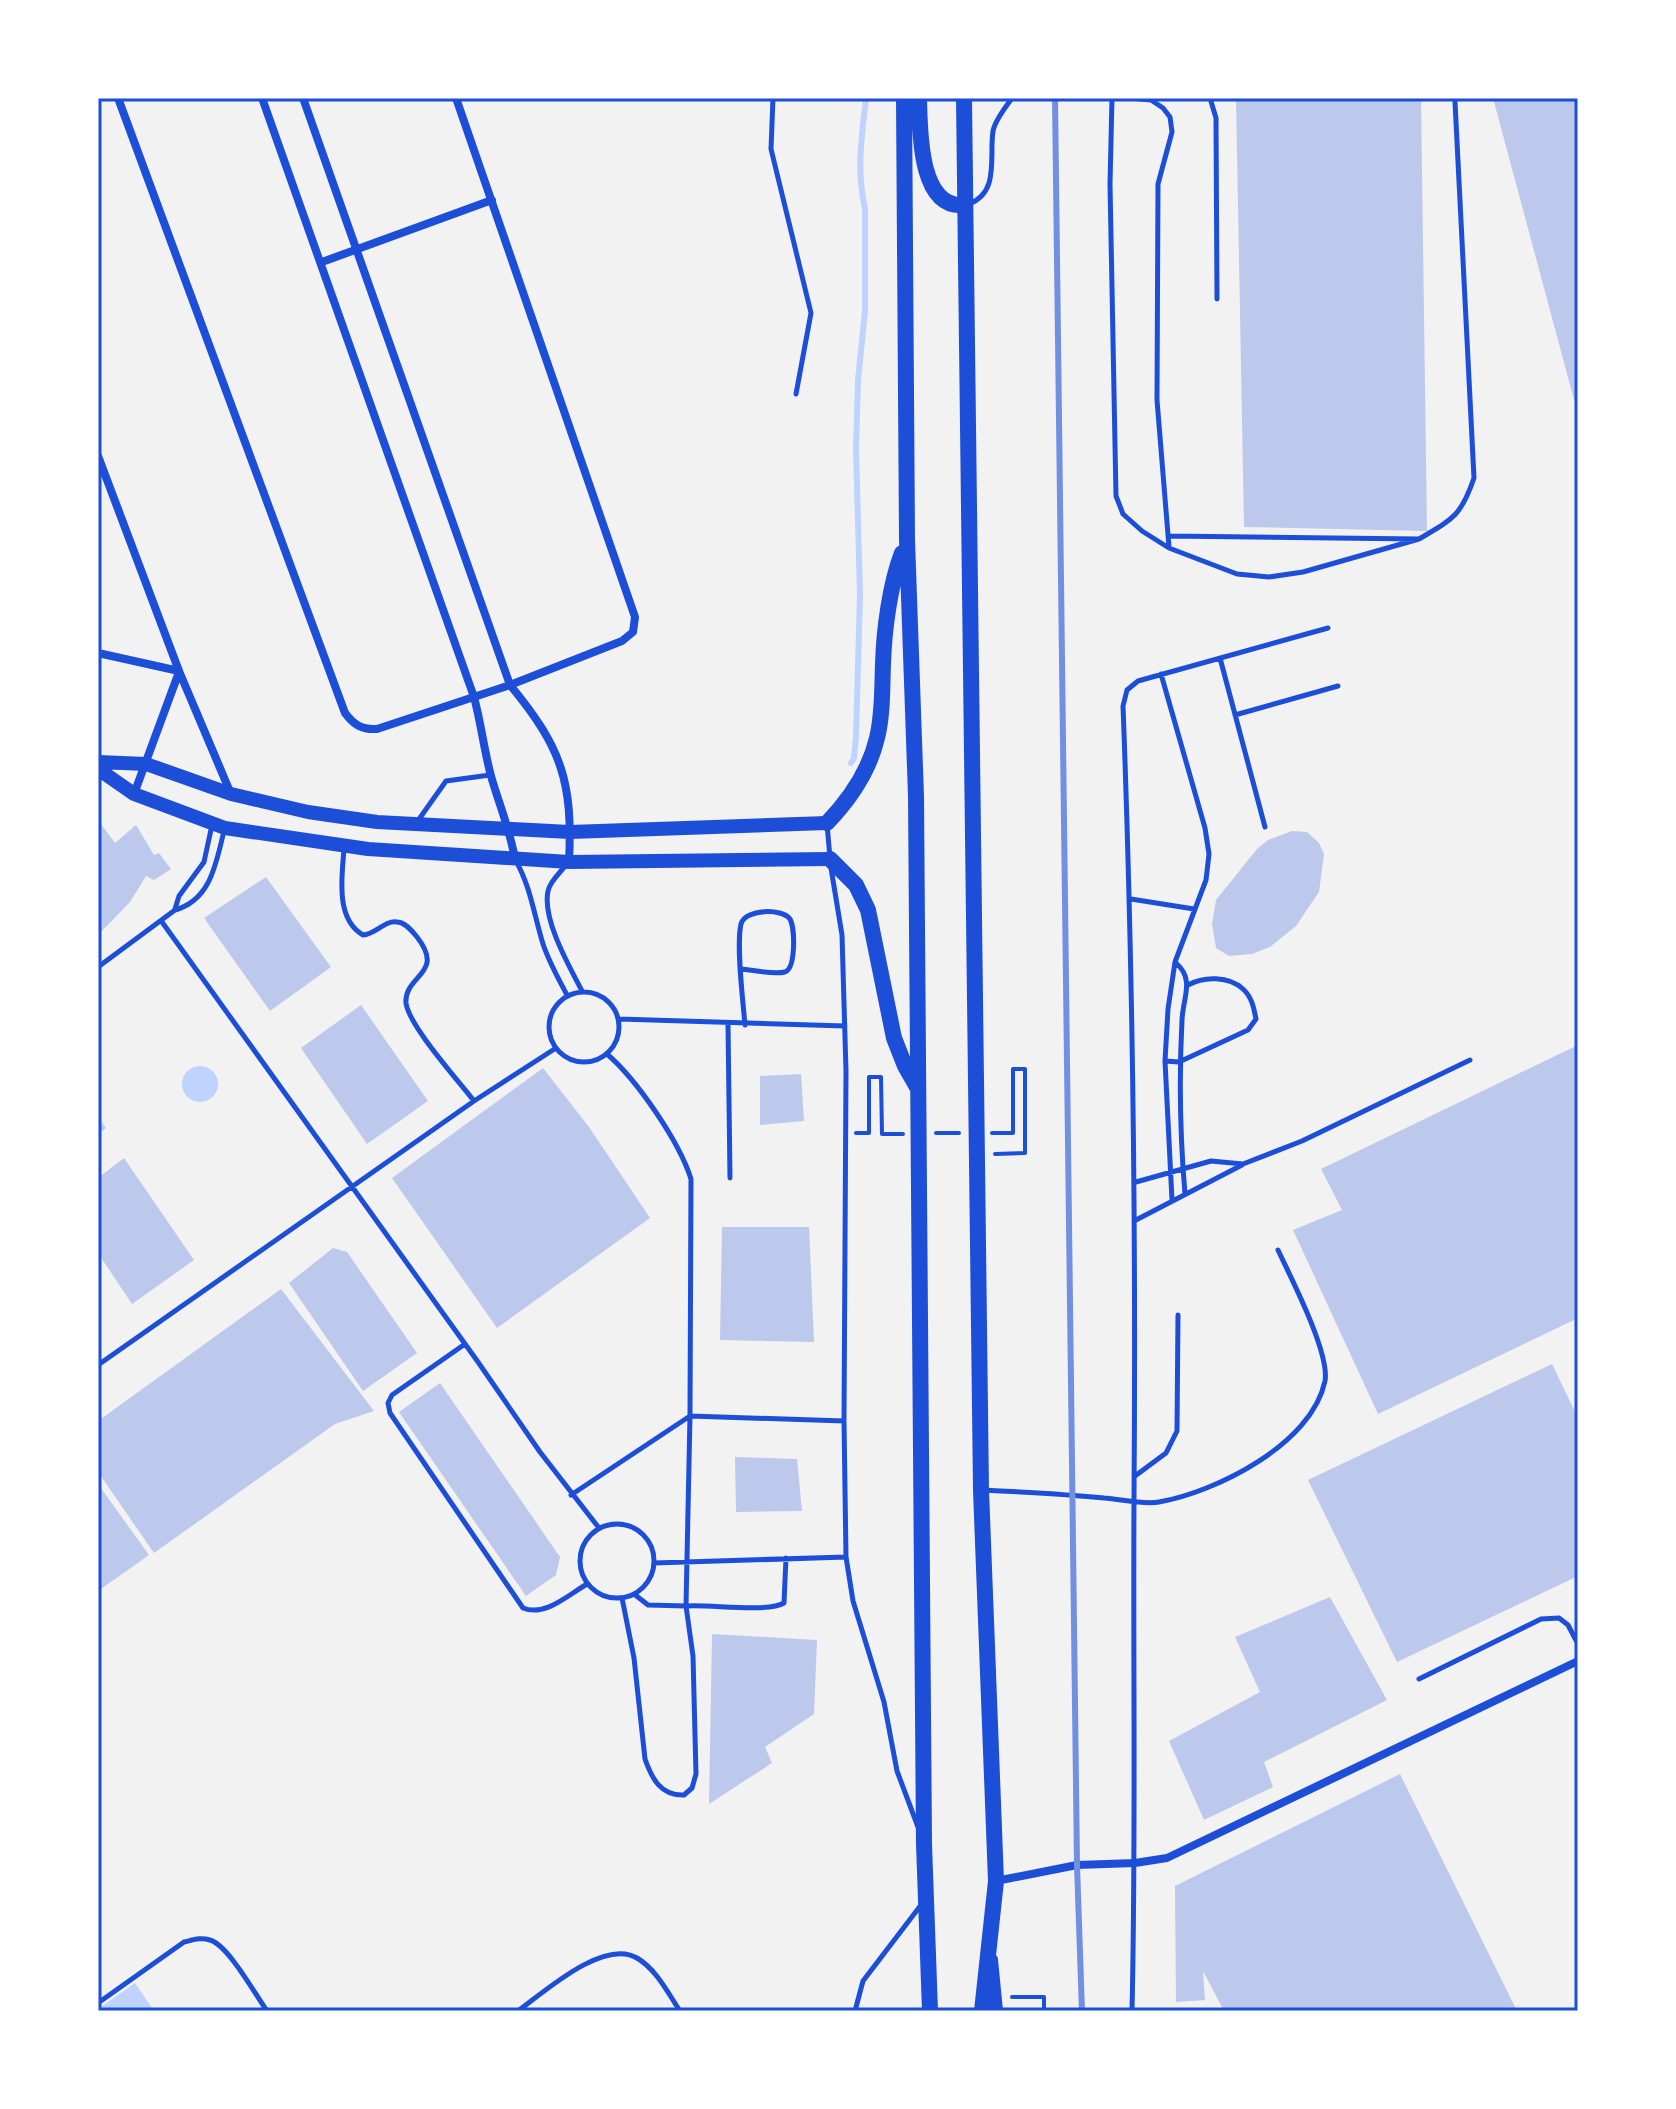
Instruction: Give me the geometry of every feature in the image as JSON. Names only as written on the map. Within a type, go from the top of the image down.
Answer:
[{"type":"main road","points":[[904,98],[907,540],[916,796],[924,1844],[930,2011]]},
{"type":"main road","points":[[919,98],[920,148],[934,189],[954,205],[964,205]]},
{"type":"main road","points":[[964,98],[981,1490],[996,1881],[982,2011]]},
{"type":"main road","points":[[827,823],[847,801],[863,776],[877,738],[893,585],[907,540]]},
{"type":"main road","points":[[830,859],[856,885],[868,910],[894,1038],[905,1066],[919,1089]]},
{"type":"street","points":[[118,98],[345,713],[358,727],[377,729],[510,685],[622,641],[633,632],[635,617],[456,98]]},
{"type":"street","points":[[262,98],[474,697],[491,774],[510,831],[515,861]]},
{"type":"street","points":[[303,98],[510,685],[541,727],[560,762],[569,793],[569,862]]},
{"type":"street","points":[[322,262],[492,200]]},
{"type":"street","points":[[98,456],[179,671],[231,794]]},
{"type":"street","points":[[98,653],[179,671]]},
{"type":"street","points":[[134,794],[179,671]]},
{"type":"street","points":[[98,762],[146,764],[231,794],[308,812],[377,822],[570,832],[827,823]]},
{"type":"street","points":[[98,769],[134,794],[218,826],[344,845],[515,861],[830,859]]},
{"type":"street","points":[[996,1881],[1077,1865],[1135,1863],[1167,1858],[1578,1661]]},
{"type":"street","points":[[988,1942],[996,2004]]},
{"type":"lane","points":[[773,98],[771,149],[811,313],[796,394]]},
{"type":"lane","points":[[964,205],[973,203],[989,187],[994,128],[1012,98]]},
{"type":"lane","points":[[1112,98],[1110,184],[1116,496],[1123,514],[1169,548],[1237,574],[1269,577],[1303,572],[1419,539],[1450,521],[1465,504],[1474,478],[1455,102]]},
{"type":"lane","points":[[1129,98],[1151,100],[1163,108],[1170,117],[1172,132],[1158,184],[1157,400],[1169,548]]},
{"type":"lane","points":[[1210,98],[1216,118],[1217,299]]},
{"type":"lane","points":[[1169,536],[1419,539]]},
{"type":"lane","points":[[1132,2011],[1136,1182],[1131,899],[1123,706],[1127,690],[1138,681],[1328,628]]},
{"type":"lane","points":[[1220,658],[1265,827]]},
{"type":"lane","points":[[1161,674],[1205,828],[1209,854],[1206,880],[1175,962],[1168,1009],[1165,1061],[1172,1200]]},
{"type":"lane","points":[[1235,715],[1338,686]]},
{"type":"lane","points":[[415,825],[446,781],[491,774]]},
{"type":"lane","points":[[827,823],[842,935],[845,1026],[846,1557],[853,1601],[884,1702],[897,1771],[924,1844]]},
{"type":"lane","points":[[175,910],[179,896],[204,862],[218,826]]},
{"type":"lane","points":[[98,967],[175,910],[188,907],[206,888],[216,869],[218,826]]},
{"type":"lane","points":[[344,845],[342,893],[351,924],[363,935],[394,921],[400,922],[418,938],[427,958],[425,971],[411,986],[406,1005],[420,1031],[474,1101]]},
{"type":"lane","points":[[515,861],[533,899],[544,948],[567,995]]},
{"type":"lane","points":[[569,862],[548,888],[548,900],[557,940],[582,991]]},
{"type":"lane","points":[[1131,899],[1194,909]]},
{"type":"lane","points":[[741,969],[784,972],[790,968],[793,961],[792,923],[788,916],[756,913],[741,923],[741,969],[745,1025]]},
{"type":"lane","points":[[162,922],[571,1495],[599,1528]]},
{"type":"lane","points":[[1175,962],[1186,972],[1188,985],[1183,999],[1179,1062],[1185,1194]]},
{"type":"lane","points":[[1165,1061],[1179,1062],[1248,1030],[1256,1019],[1253,1003],[1243,988],[1216,979],[1200,978],[1188,985]]},
{"type":"lane","points":[[582,991],[606,999],[619,1019],[615,1044],[597,1060],[574,1061],[556,1048],[551,1039],[549,1019],[559,1001],[582,991]]},
{"type":"lane","points":[[619,1019],[845,1026]]},
{"type":"lane","points":[[728,1024],[730,1178]]},
{"type":"lane","points":[[98,1365],[474,1101],[556,1048]]},
{"type":"lane","points":[[607,1054],[620,1065],[665,1128],[684,1158],[691,1179],[686,1606],[693,1656],[696,1774],[692,1788],[684,1795],[673,1795],[657,1784],[645,1759],[634,1658],[622,1598]]},
{"type":"lane","points":[[1136,1220],[1243,1164],[1302,1141],[1470,1060]]},
{"type":"lane","points":[[1136,1182],[1211,1161],[1243,1164]]},
{"type":"lane","points":[[981,1490],[1156,1503],[1204,1490],[1233,1476],[1291,1437],[1314,1409],[1325,1381],[1323,1358],[1278,1250]]},
{"type":"lane","points":[[1135,1476],[1166,1453],[1177,1431],[1178,1315]]},
{"type":"lane","points":[[465,1344],[392,1395],[388,1403],[390,1413],[523,1608],[541,1611],[587,1584]]},
{"type":"lane","points":[[571,1495],[690,1416],[844,1421]]},
{"type":"lane","points":[[609,1524],[631,1527],[648,1541],[654,1563],[651,1575],[634,1594],[609,1598],[597,1593],[581,1573],[579,1560],[582,1547],[599,1528],[609,1524]]},
{"type":"lane","points":[[654,1563],[846,1557]]},
{"type":"lane","points":[[634,1594],[648,1605],[714,1604],[775,1609],[784,1603],[786,1594],[786,1558]]},
{"type":"lane","points":[[1419,1679],[1541,1619],[1559,1618],[1568,1625],[1578,1644]]},
{"type":"lane","points":[[855,2011],[863,1981],[927,1898]]},
{"type":"lane","points":[[98,2003],[184,1942],[197,1938],[212,1940],[223,1948],[267,2011]]},
{"type":"lane","points":[[518,2011],[583,1965],[611,1953],[636,1956],[657,1976],[680,2011]]},
{"type":"path","points":[[977,1155],[1025,1153],[1025,1069],[1013,1069],[1013,1133],[984,1133]]},
{"type":"path","points":[[869,1133],[869,1077],[881,1077],[882,1134],[911,1134]]},
{"type":"path","points":[[926,1133],[969,1133]]},
{"type":"path","points":[[996,2004],[1044,1997],[1044,2011]]},
{"type":"water","points":[[200,1066],[213,1071],[218,1084],[213,1097],[200,1102],[187,1097],[182,1084],[187,1071]]},
{"type":"water","points":[[135,1983],[154,2011],[98,2011],[98,2009]]},
{"type":"building","points":[[1236,98],[1421,98],[1427,531],[1244,527]]},
{"type":"building","points":[[1493,98],[1578,98],[1578,411],[1577,411]]},
{"type":"building","points":[[98,820],[115,843],[136,825],[154,855],[159,853],[171,869],[154,880],[146,876],[130,902],[98,935]]},
{"type":"building","points":[[1292,831],[1307,832],[1319,843],[1324,854],[1319,892],[1296,926],[1270,947],[1252,954],[1229,956],[1216,948],[1212,924],[1216,900],[1257,849],[1268,840]]},
{"type":"building","points":[[266,877],[331,967],[270,1011],[204,918]]},
{"type":"building","points":[[361,1005],[428,1101],[367,1144],[301,1048]]},
{"type":"building","points":[[1578,1045],[1578,1318],[1378,1414],[1293,1230],[1342,1210],[1321,1169]]},
{"type":"building","points":[[543,1068],[589,1127],[650,1218],[497,1328],[392,1178]]},
{"type":"building","points":[[801,1074],[804,1121],[760,1125],[760,1076]]},
{"type":"building","points":[[98,1117],[106,1128],[98,1134]]},
{"type":"building","points":[[124,1158],[194,1260],[132,1304],[98,1253],[98,1178]]},
{"type":"building","points":[[722,1227],[809,1227],[814,1342],[720,1340]]},
{"type":"building","points":[[333,1248],[347,1252],[417,1353],[363,1391],[289,1283]]},
{"type":"building","points":[[281,1289],[374,1411],[335,1424],[154,1553],[98,1472],[98,1421]]},
{"type":"building","points":[[1552,1364],[1578,1418],[1578,1576],[1397,1662],[1308,1480]]},
{"type":"building","points":[[440,1383],[560,1557],[556,1575],[526,1596],[399,1412]]},
{"type":"building","points":[[735,1457],[797,1459],[802,1511],[736,1512]]},
{"type":"building","points":[[98,1484],[149,1555],[98,1591]]},
{"type":"building","points":[[1330,1597],[1387,1700],[1264,1762],[1273,1787],[1204,1820],[1169,1741],[1260,1692],[1235,1637]]},
{"type":"building","points":[[712,1634],[817,1640],[814,1714],[765,1747],[772,1763],[709,1804]]},
{"type":"building","points":[[1400,1774],[1517,2011],[1224,2011],[1203,1971],[1205,2000],[1176,2002],[1175,1886]]},
{"type":"waterway","points":[[851,763],[856,736],[860,595],[856,449],[858,380],[865,311],[865,208],[860,167],[866,98]]},
{"type":"railway","points":[[1055,98],[1077,1865],[1082,2011]]}]
